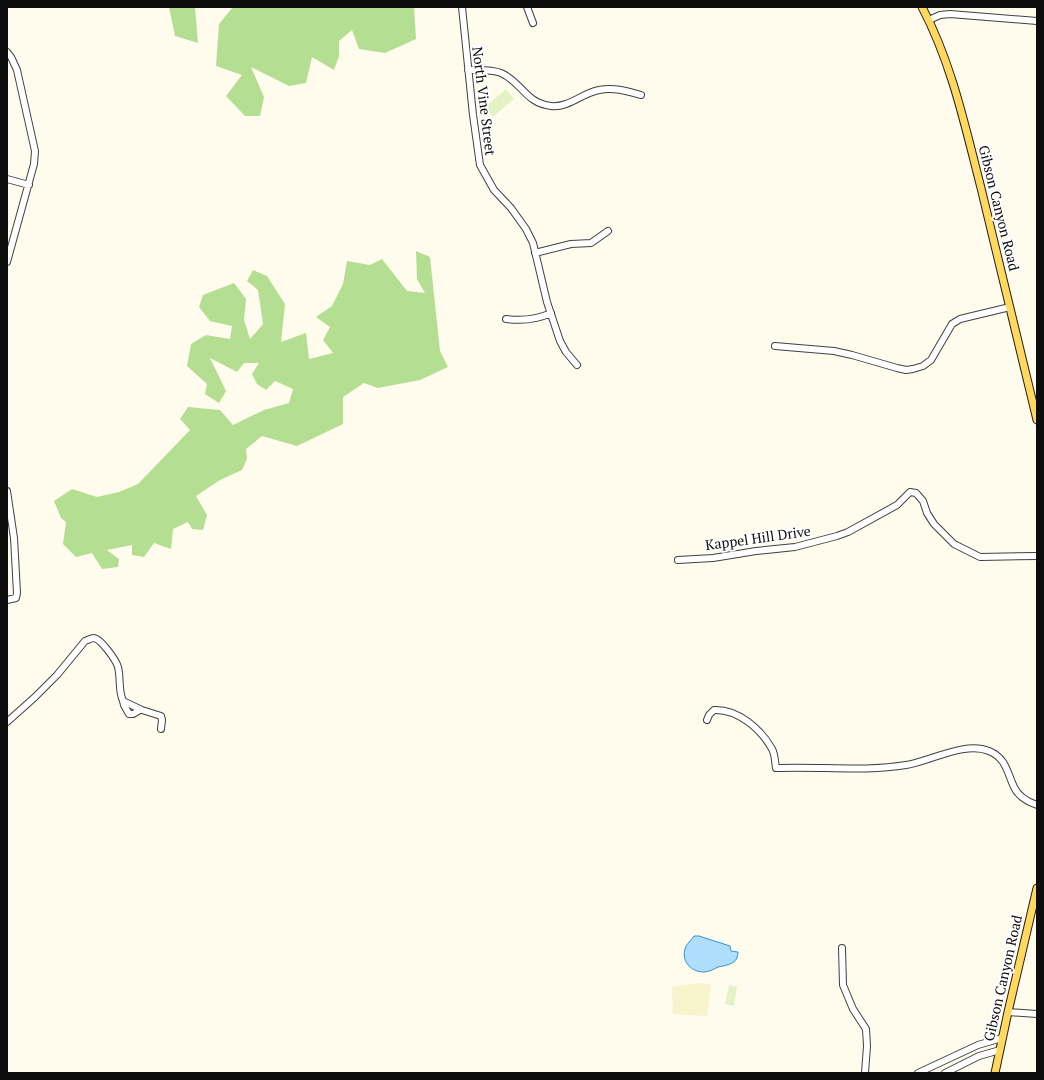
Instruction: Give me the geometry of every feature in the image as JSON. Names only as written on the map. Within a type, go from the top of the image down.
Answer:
[{"type":"main road","name":"Gibson Canyon Road","points":[[922,7],[929,20],[956,90],[1037,420]]},
{"type":"main road","name":"Gibson Canyon Road","points":[[995,1073],[1037,888]]},
{"type":"street","name":"North Vine Street","points":[[462,7],[473,115],[480,165],[494,190],[511,208],[526,229],[536,253],[551,313],[560,341],[566,352],[577,365]]},
{"type":"street","points":[[527,7],[533,23]]},
{"type":"street","points":[[929,20],[940,15],[950,14],[1037,21]]},
{"type":"street","points":[[7,52],[11,57],[16,70],[35,151],[34,164],[29,186],[7,262]]},
{"type":"street","points":[[468,70],[485,70],[502,74],[514,81],[532,100],[550,106],[559,106],[599,90],[619,89],[641,95]]},
{"type":"street","points":[[7,179],[29,186]]},
{"type":"street","points":[[536,253],[571,244],[591,243],[608,231]]},
{"type":"street","points":[[775,346],[834,351],[902,369],[913,369],[923,366],[931,360],[952,324],[960,319],[1010,307]]},
{"type":"street","points":[[506,319],[534,319],[551,313]]},
{"type":"street","points":[[7,491],[14,538],[17,593],[16,598],[7,600]]},
{"type":"street","name":"Kappel Hill Drive","points":[[678,560],[714,558],[756,551],[796,547],[838,536],[897,505],[910,492],[916,493],[923,501],[934,524],[954,544],[980,557],[1037,556]]},
{"type":"street","points":[[7,722],[57,675],[85,642],[91,638],[94,638],[100,642],[115,659],[118,670],[119,688],[123,701],[140,710],[161,716],[161,729]]},
{"type":"street","points":[[707,720],[709,715],[714,710],[722,709],[734,713],[750,724],[762,735],[773,750],[776,768],[875,768],[906,765],[961,749],[982,749],[991,752],[1000,758],[1009,771],[1014,787],[1026,800],[1037,805]]},
{"type":"street","points":[[842,948],[843,985],[853,1009],[866,1029],[867,1046],[865,1073]]},
{"type":"street","points":[[1008,1012],[1037,1014]]},
{"type":"street","points":[[918,1073],[978,1045],[1002,1038]]},
{"type":"street","points":[[945,1073],[979,1056],[1000,1050]]},
{"type":"shaded area","points":[[699,983],[711,985],[707,1016],[673,1014],[672,987]]},
{"type":"green space","points":[[169,7],[195,7],[198,43],[175,36]]},
{"type":"green space","points":[[233,7],[414,7],[416,39],[385,53],[359,49],[352,30],[339,41],[339,56],[334,70],[312,57],[306,83],[289,86],[251,67],[264,97],[260,116],[245,116],[226,96],[242,75],[216,66],[219,24]]},
{"type":"green space","points":[[506,89],[514,99],[493,117],[485,107]]},
{"type":"green space","points":[[416,251],[430,257],[440,351],[448,367],[420,380],[378,388],[364,383],[343,397],[343,424],[297,446],[262,436],[246,449],[247,459],[242,470],[220,480],[196,496],[207,515],[203,530],[192,529],[188,522],[173,529],[171,549],[154,543],[144,557],[132,555],[132,545],[107,550],[119,559],[118,567],[102,569],[92,553],[76,557],[63,544],[66,522],[61,518],[54,501],[72,489],[97,497],[119,492],[138,484],[190,430],[180,419],[188,407],[220,410],[233,425],[264,410],[289,403],[293,389],[275,381],[266,390],[257,384],[252,374],[259,363],[244,363],[237,372],[210,358],[226,391],[219,403],[205,394],[207,384],[187,366],[191,344],[206,335],[230,339],[232,326],[210,321],[199,307],[203,295],[234,283],[246,299],[244,320],[250,339],[263,324],[258,290],[247,281],[253,270],[267,276],[285,304],[281,342],[306,333],[309,359],[333,353],[323,340],[330,327],[316,317],[332,306],[343,284],[347,261],[370,265],[382,259],[407,291],[425,293],[417,279]]},
{"type":"green space","points":[[729,985],[737,987],[734,1006],[725,1004]]},
{"type":"water","points":[[694,936],[699,936],[730,946],[731,951],[738,952],[738,956],[732,963],[708,972],[694,970],[685,960],[684,951]]}]
